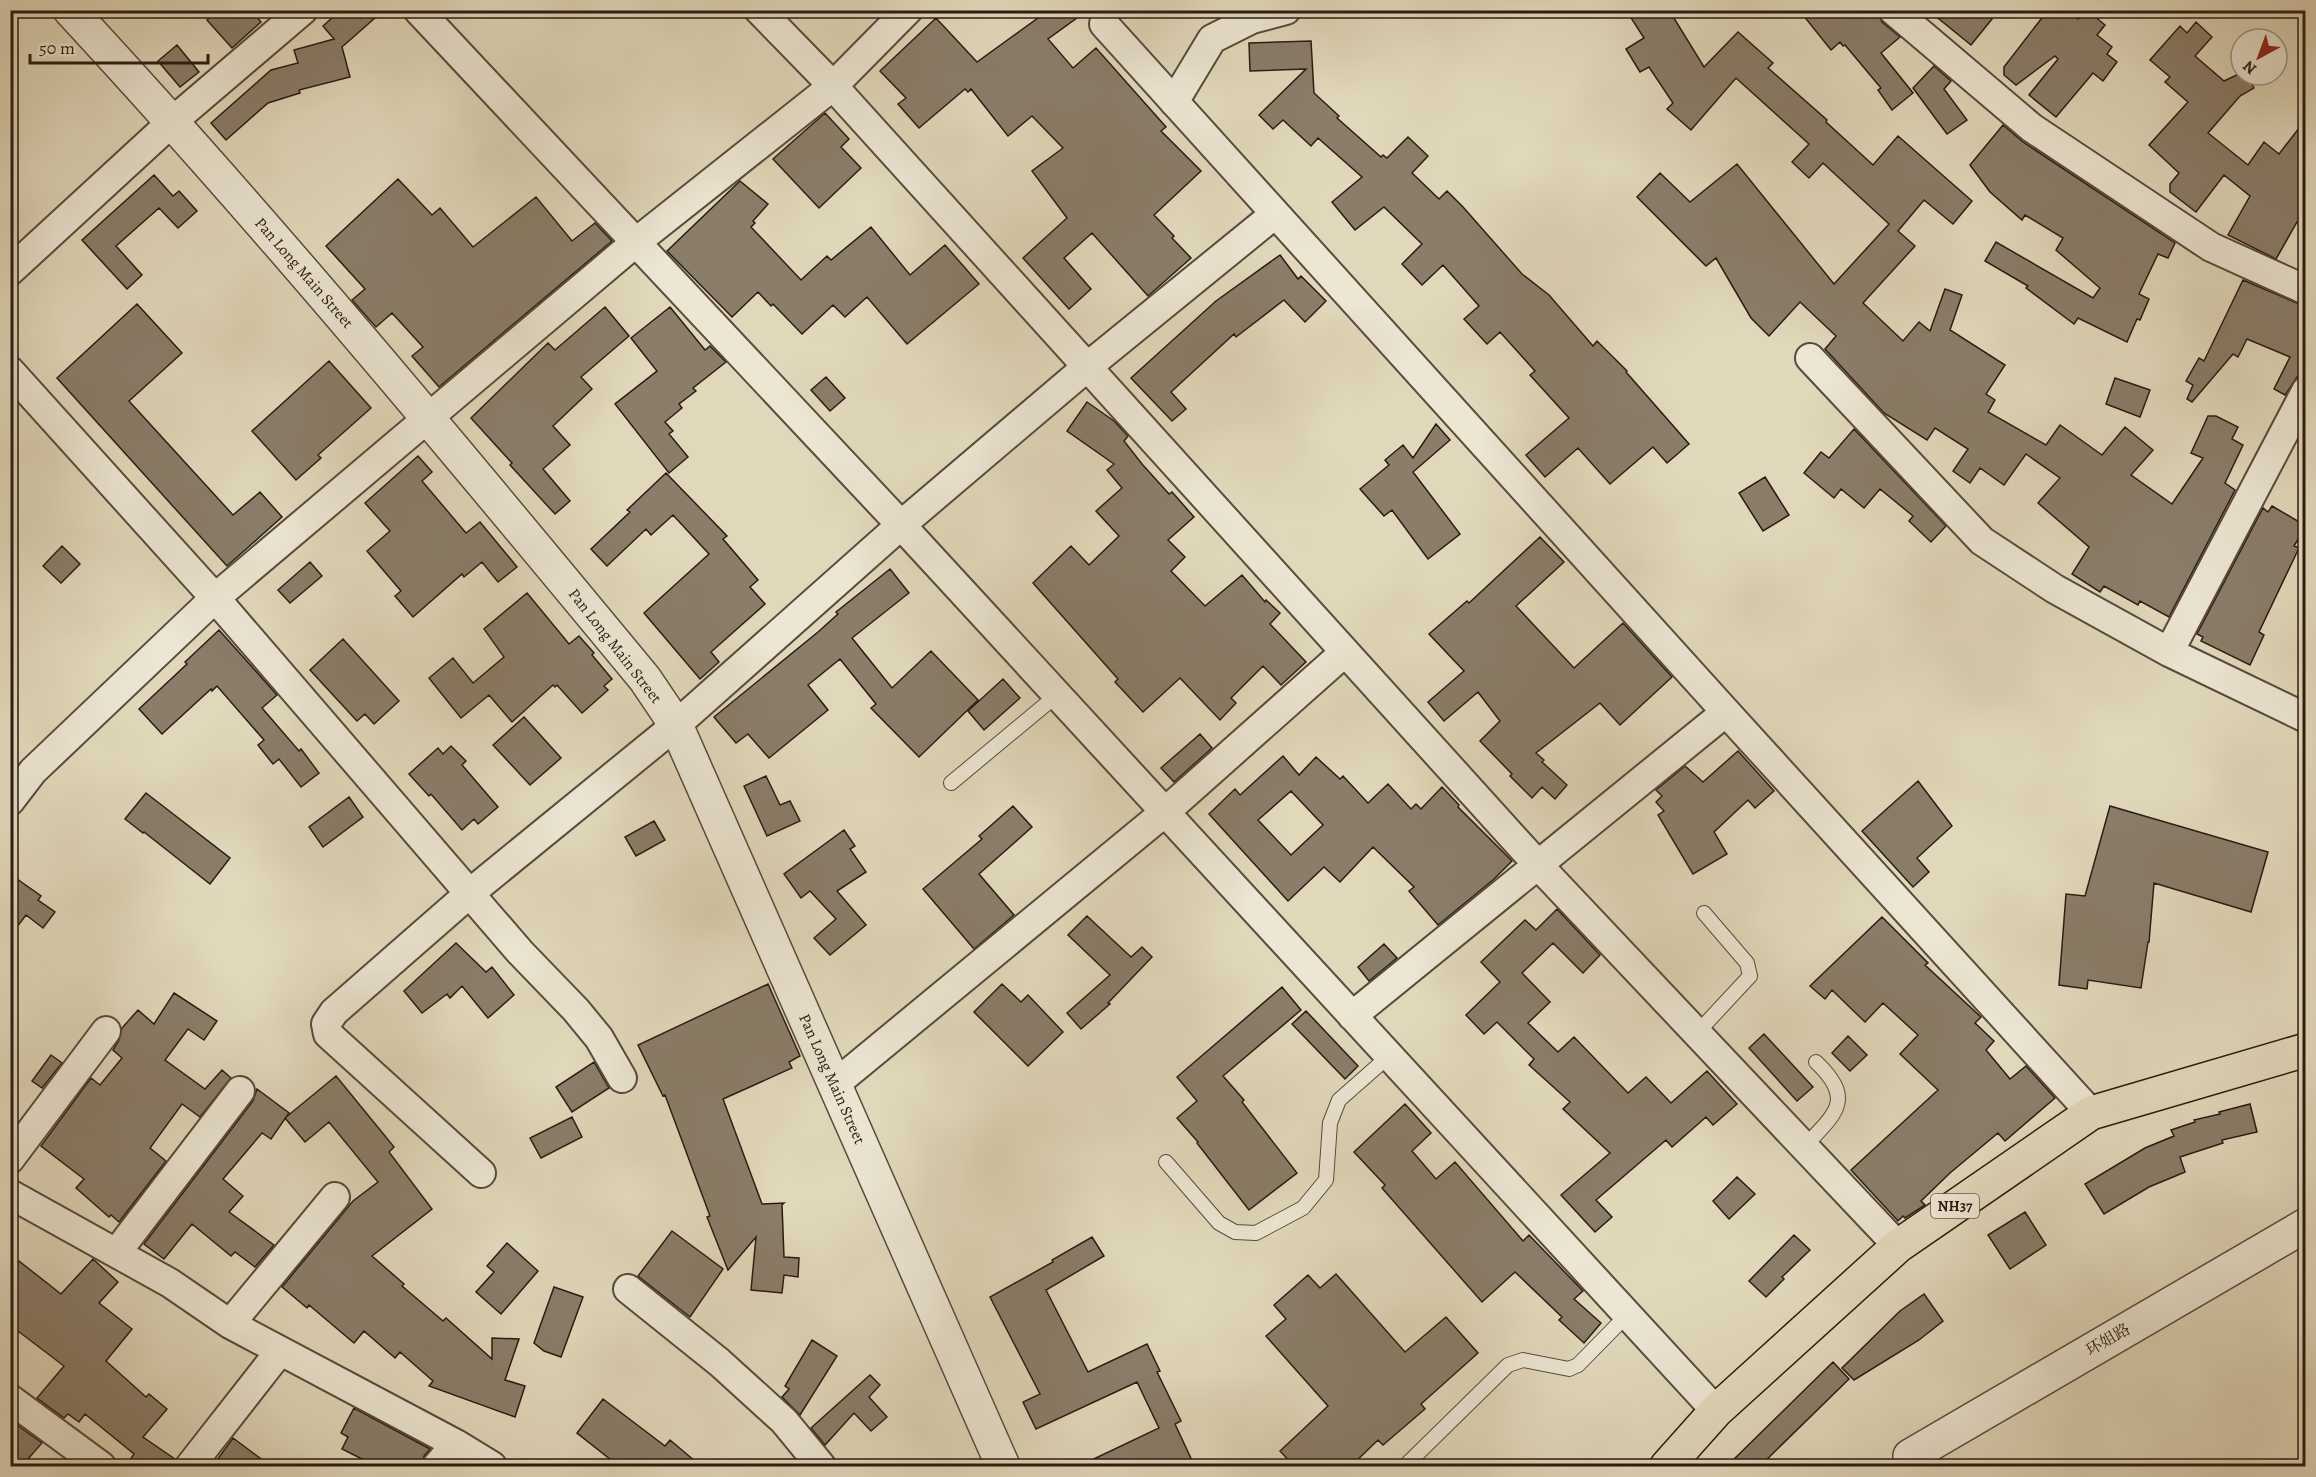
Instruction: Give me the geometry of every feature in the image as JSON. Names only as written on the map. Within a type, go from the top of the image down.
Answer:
[{"type":"highway","name":"NH37","points":[[1667,1467],[1716,1411],[1898,1246],[2091,1113],[2306,1050]]},
{"type":"street","name":"Pan Long Main Street","points":[[70,10],[173,121],[428,418],[645,680],[676,724],[1003,1467]]},
{"type":"street","points":[[10,272],[173,121],[303,10]]},
{"type":"street","points":[[418,10],[901,525],[1716,1411]]},
{"type":"street","points":[[759,10],[833,86],[1538,865],[1898,1246]]},
{"type":"street","points":[[10,801],[33,771],[215,598],[635,243],[833,86],[908,10]]},
{"type":"street","points":[[1174,102],[1212,39],[1252,20],[1286,10]]},
{"type":"street","points":[[1893,10],[2032,128],[2211,247],[2306,290]]},
{"type":"street","points":[[1104,24],[2091,1113]]},
{"type":"street","points":[[481,1173],[328,1034],[326,1024],[334,1012],[470,892],[676,724],[901,525],[1087,367],[1275,214]]},
{"type":"street","points":[[1810,358],[1982,541],[2055,589],[2169,652],[2306,718]]},
{"type":"street","points":[[10,371],[215,598],[520,952],[576,1010],[599,1038],[622,1078]]},
{"type":"street","points":[[2169,652],[2306,391]]},
{"type":"street","points":[[834,1085],[1165,812],[1345,652]]},
{"type":"street","points":[[1352,1016],[1726,712]]},
{"type":"street","points":[[10,1160],[106,1031]]},
{"type":"street","points":[[117,1252],[240,1091]]},
{"type":"street","points":[[10,1194],[170,1283],[230,1324],[456,1444],[492,1467]]},
{"type":"street","points":[[230,1324],[335,1197]]},
{"type":"street","name":"环姐路","points":[[1908,1463],[2306,1225]]},
{"type":"street","points":[[628,1289],[719,1362],[784,1421],[821,1467]]},
{"type":"street","points":[[190,1467],[280,1351]]},
{"type":"street","points":[[10,1399],[101,1467]]},
{"type":"street","points":[[437,1467],[456,1444]]},
{"type":"lane","points":[[951,783],[1057,695]]},
{"type":"lane","points":[[1697,1033],[1750,976],[1747,963],[1704,913]]},
{"type":"lane","points":[[1166,1162],[1220,1223],[1235,1232],[1256,1233],[1303,1208],[1326,1180],[1330,1123],[1339,1100],[1389,1056]]},
{"type":"lane","points":[[1804,1147],[1837,1110],[1839,1091],[1829,1074],[1816,1062]]},
{"type":"lane","points":[[1405,1467],[1508,1365],[1523,1360],[1569,1369],[1578,1365],[1627,1315]]},
{"type":"building","points":[[219,10],[251,10],[261,22],[232,48],[207,20]]},
{"type":"building","points":[[341,10],[384,10],[342,47],[350,77],[299,90],[300,93],[268,103],[226,140],[211,123],[271,70],[298,63],[294,50],[334,39],[323,26]]},
{"type":"building","points":[[1049,10],[1088,10],[1048,39],[1073,68],[1096,48],[1166,127],[1161,131],[1201,171],[1154,215],[1191,258],[1148,296],[1092,233],[1064,258],[1091,289],[1069,309],[1023,258],[1067,218],[1032,171],[1063,148],[1032,116],[1008,136],[971,89],[968,92],[965,89],[919,128],[898,104],[906,98],[880,71],[936,18],[977,62]]},
{"type":"building","points":[[1626,10],[1669,10],[1704,67],[1738,32],[1773,63],[1768,68],[1827,120],[1826,122],[1873,165],[1898,136],[1972,201],[1953,224],[1924,200],[1898,231],[1915,246],[1863,303],[1903,341],[1919,322],[1930,331],[1945,289],[1962,295],[1950,330],[2005,365],[1986,394],[1995,400],[1988,412],[2046,445],[2060,425],[2102,455],[2125,427],[2153,450],[2131,475],[2172,504],[2203,458],[2191,453],[2208,416],[2216,416],[2238,427],[2232,439],[2243,445],[2225,483],[2235,490],[2169,617],[2140,601],[2138,605],[2104,586],[2100,592],[2072,574],[2089,547],[2038,503],[2060,478],[2026,454],[2004,485],[1980,468],[1970,483],[1953,471],[1968,449],[1935,428],[1927,440],[1884,413],[1825,349],[1836,336],[1800,302],[1769,336],[1751,318],[1716,258],[1706,266],[1637,197],[1660,173],[1690,202],[1737,164],[1834,284],[1889,224],[1823,163],[1809,178],[1792,162],[1809,144],[1736,78],[1691,130],[1667,109],[1673,103],[1649,67],[1640,72],[1626,49],[1644,38]]},
{"type":"building","points":[[1799,10],[1877,10],[1882,22],[1900,37],[1881,53],[1913,93],[1892,110],[1878,90],[1881,88],[1845,45],[1843,46],[1840,42],[1831,50]]},
{"type":"building","points":[[1928,10],[1982,10],[1992,19],[1971,45]]},
{"type":"building","points":[[2048,10],[2066,10],[2078,19],[2087,10],[2105,25],[2097,35],[2112,47],[2107,54],[2117,62],[2103,81],[2093,73],[2056,117],[2029,95],[2058,59],[2055,56],[2016,85],[2004,75],[2004,67]]},
{"type":"building","points":[[2196,22],[2212,37],[2195,56],[2224,81],[2229,79],[2229,87],[2254,88],[2240,96],[2208,133],[2248,165],[2264,142],[2279,154],[2306,119],[2306,226],[2297,222],[2276,259],[2228,235],[2250,196],[2224,175],[2196,212],[2170,192],[2170,184],[2179,173],[2149,145],[2188,102],[2165,82],[2170,77],[2150,60],[2180,26],[2187,33]]},
{"type":"building","points":[[1311,41],[1314,93],[1339,116],[1337,118],[1381,157],[1383,155],[1387,158],[1408,137],[1428,156],[1412,173],[1439,199],[1447,191],[1522,274],[1549,295],[1593,346],[1597,341],[1627,371],[1689,444],[1667,463],[1653,447],[1610,484],[1578,448],[1545,477],[1526,455],[1569,418],[1530,375],[1535,371],[1500,332],[1487,344],[1464,319],[1479,306],[1443,265],[1422,285],[1402,264],[1422,244],[1384,207],[1355,230],[1332,202],[1362,177],[1318,138],[1311,146],[1283,120],[1273,129],[1259,115],[1306,69],[1250,71],[1249,43]]},
{"type":"building","points":[[177,45],[199,72],[180,87],[158,61]]},
{"type":"building","points":[[1934,66],[1951,81],[1944,89],[1967,120],[1947,134],[1913,88]]},
{"type":"building","points":[[825,113],[849,139],[841,147],[861,168],[819,208],[773,159]]},
{"type":"building","points":[[2003,125],[2023,142],[2175,243],[2168,258],[2158,254],[2139,294],[2149,299],[2127,342],[2078,318],[2074,324],[2026,288],[2028,286],[1985,261],[1996,242],[2093,298],[2100,288],[2056,250],[2063,238],[2025,215],[2022,220],[1990,192],[1970,165]]},
{"type":"building","points":[[154,175],[173,196],[179,191],[197,211],[178,228],[159,208],[116,246],[142,275],[127,289],[82,240]]},
{"type":"building","points":[[398,179],[432,215],[440,208],[473,247],[536,197],[572,241],[595,223],[612,241],[439,387],[412,356],[423,347],[392,313],[376,327],[352,300],[365,289],[326,246]]},
{"type":"building","points":[[740,181],[768,204],[753,221],[755,223],[751,227],[801,280],[827,256],[831,260],[871,227],[910,275],[945,245],[979,284],[907,344],[867,297],[845,317],[833,305],[802,334],[758,292],[732,317],[667,251]]},
{"type":"building","points":[[1280,255],[1298,279],[1301,276],[1326,301],[1305,322],[1284,300],[1236,337],[1234,334],[1171,392],[1186,409],[1172,421],[1131,378],[1216,301]]},
{"type":"building","points":[[2243,280],[2306,307],[2306,375],[2297,377],[2285,395],[2274,389],[2290,357],[2247,339],[2238,357],[2233,354],[2192,402],[2187,399],[2193,385],[2186,381],[2199,358],[2204,361]]},
{"type":"building","points":[[137,304],[182,353],[129,401],[233,515],[260,492],[282,517],[227,566],[57,378]]},
{"type":"building","points":[[605,307],[629,336],[581,377],[592,389],[553,426],[570,445],[543,469],[570,501],[555,514],[471,418],[548,343],[555,350]]},
{"type":"building","points":[[670,307],[705,350],[710,346],[726,362],[693,388],[696,391],[679,404],[682,408],[665,422],[673,431],[669,434],[688,457],[669,473],[615,404],[657,371],[631,338]]},
{"type":"building","points":[[329,361],[371,408],[318,455],[321,458],[296,480],[252,431]]},
{"type":"building","points":[[826,377],[845,398],[830,411],[811,390]]},
{"type":"building","points":[[2115,378],[2150,390],[2140,417],[2106,404]]},
{"type":"building","points":[[1087,402],[1114,421],[1128,436],[1124,441],[1142,464],[1169,494],[1172,492],[1194,517],[1168,540],[1185,557],[1171,571],[1205,606],[1242,575],[1265,602],[1266,600],[1280,613],[1270,624],[1306,662],[1281,685],[1263,666],[1231,698],[1236,703],[1220,720],[1180,678],[1143,712],[1115,682],[1118,679],[1033,583],[1071,546],[1089,565],[1119,536],[1096,511],[1122,488],[1107,470],[1114,464],[1067,431]]},
{"type":"building","points":[[1436,424],[1450,440],[1413,472],[1460,534],[1428,559],[1392,510],[1384,516],[1360,489],[1389,465],[1385,460],[1403,445],[1413,458]]},
{"type":"building","points":[[1854,429],[1946,526],[1931,542],[1909,521],[1913,516],[1880,489],[1864,508],[1841,489],[1834,498],[1804,473],[1821,452],[1829,458]]},
{"type":"building","points":[[418,456],[432,472],[422,481],[466,533],[480,522],[517,567],[498,582],[482,562],[464,577],[462,574],[413,617],[395,596],[401,591],[367,551],[390,531],[365,503]]},
{"type":"building","points":[[666,473],[727,536],[723,539],[758,580],[750,587],[765,604],[711,652],[719,662],[700,679],[644,613],[709,554],[673,515],[651,535],[646,529],[607,566],[591,549]]},
{"type":"building","points":[[1765,477],[1789,515],[1763,531],[1739,493]]},
{"type":"building","points":[[2272,506],[2306,526],[2294,546],[2299,548],[2259,632],[2264,635],[2250,665],[2201,641],[2203,637],[2197,634],[2263,508],[2268,512]]},
{"type":"building","points":[[1540,537],[1564,562],[1516,606],[1574,668],[1623,623],[1672,677],[1620,725],[1600,703],[1536,753],[1544,760],[1542,762],[1567,785],[1555,799],[1542,787],[1532,798],[1480,741],[1500,721],[1478,692],[1444,721],[1428,702],[1464,671],[1429,634],[1467,601],[1469,603]]},
{"type":"building","points":[[62,546],[80,564],[61,583],[43,566]]},
{"type":"building","points":[[310,562],[322,576],[290,603],[278,590]]},
{"type":"building","points":[[890,569],[909,593],[852,638],[892,688],[931,651],[978,700],[919,757],[871,708],[876,704],[840,659],[808,685],[828,710],[769,758],[748,734],[736,743],[714,717],[818,632],[838,614],[836,612]]},
{"type":"building","points":[[527,593],[569,644],[579,636],[594,653],[592,655],[612,679],[604,686],[608,690],[582,713],[557,685],[555,687],[553,685],[512,722],[489,695],[461,718],[429,678],[453,658],[473,683],[504,657],[484,629]]},
{"type":"building","points":[[219,630],[277,695],[262,708],[299,751],[301,749],[319,773],[301,787],[279,759],[273,764],[258,745],[264,740],[217,686],[162,734],[139,709]]},
{"type":"building","points":[[343,639],[399,701],[374,724],[365,714],[357,721],[310,670]]},
{"type":"building","points":[[1003,679],[1020,698],[984,730],[968,711]]},
{"type":"building","points":[[524,717],[561,758],[530,785],[493,745]]},
{"type":"building","points":[[1200,734],[1212,748],[1174,782],[1161,768]]},
{"type":"building","points":[[451,746],[466,761],[462,765],[498,807],[478,824],[474,819],[462,830],[431,794],[429,796],[409,774],[438,748],[443,754]]},
{"type":"building","points":[[1738,751],[1774,791],[1755,808],[1748,800],[1714,832],[1727,854],[1693,874],[1658,815],[1664,811],[1656,802],[1662,796],[1656,790],[1685,766],[1703,782]]},
{"type":"building","points":[[1283,756],[1299,775],[1316,757],[1340,779],[1343,776],[1368,803],[1388,784],[1411,809],[1416,804],[1421,809],[1442,787],[1459,805],[1458,807],[1512,861],[1493,880],[1438,925],[1409,891],[1414,887],[1373,847],[1340,882],[1324,867],[1288,901],[1209,814],[1235,789],[1240,795]],"holes":[[[1291,791],[1323,825],[1291,855],[1258,820]]]},
{"type":"building","points":[[766,776],[780,805],[790,801],[800,821],[767,836],[744,786]]},
{"type":"building","points":[[1918,781],[1952,826],[1917,858],[1929,872],[1913,887],[1862,831]]},
{"type":"building","points":[[146,793],[230,858],[210,884],[125,819]]},
{"type":"building","points":[[349,797],[363,817],[323,847],[309,827]]},
{"type":"building","points":[[1013,806],[1032,827],[979,874],[1014,915],[974,949],[923,889],[982,839],[979,836]]},
{"type":"building","points":[[2110,806],[2268,852],[2251,912],[2154,883],[2149,942],[2141,988],[2088,980],[2087,989],[2059,985],[2066,894],[2085,896]]},
{"type":"building","points":[[654,821],[665,840],[636,856],[625,837]]},
{"type":"building","points":[[844,830],[855,846],[850,849],[866,872],[837,891],[866,925],[830,955],[814,938],[836,919],[810,891],[801,898],[784,874]]},
{"type":"building","points":[[10,874],[41,896],[38,900],[55,912],[43,928],[26,915],[10,936]]},
{"type":"building","points":[[1557,909],[1600,955],[1583,973],[1553,943],[1522,973],[1550,1002],[1528,1023],[1558,1052],[1574,1037],[1628,1093],[1646,1077],[1671,1103],[1707,1071],[1737,1104],[1713,1125],[1706,1117],[1672,1147],[1666,1140],[1596,1200],[1612,1217],[1595,1232],[1561,1195],[1610,1153],[1563,1109],[1570,1102],[1529,1065],[1534,1059],[1497,1022],[1484,1034],[1466,1015],[1500,982],[1481,962],[1525,920],[1536,930]]},
{"type":"building","points":[[1087,916],[1131,957],[1142,947],[1152,957],[1108,1003],[1110,1004],[1081,1029],[1067,1013],[1110,975],[1068,935]]},
{"type":"building","points":[[1882,917],[1928,963],[1925,965],[1981,1017],[1975,1023],[1994,1041],[1986,1050],[2010,1079],[2026,1066],[2055,1098],[2005,1141],[1998,1133],[1921,1201],[1925,1205],[1898,1221],[1851,1170],[1938,1090],[1900,1054],[1918,1035],[1883,1003],[1865,1022],[1832,990],[1825,999],[1810,986]]},
{"type":"building","points":[[456,943],[486,972],[492,967],[514,995],[488,1018],[462,986],[450,998],[447,994],[422,1013],[404,991]]},
{"type":"building","points":[[1384,944],[1397,958],[1369,981],[1358,967]]},
{"type":"building","points":[[768,984],[800,1056],[789,1062],[792,1068],[723,1099],[762,1204],[784,1203],[782,1205],[784,1257],[799,1258],[798,1277],[784,1275],[782,1293],[751,1290],[756,1237],[728,1270],[707,1217],[710,1216],[665,1095],[663,1096],[638,1045]]},
{"type":"building","points":[[1002,984],[1021,1002],[1028,995],[1063,1032],[1028,1066],[974,1012]]},
{"type":"building","points":[[1282,987],[1301,1010],[1223,1076],[1244,1100],[1242,1102],[1297,1173],[1249,1210],[1177,1118],[1197,1101],[1177,1077]]},
{"type":"building","points":[[174,993],[217,1021],[204,1040],[188,1029],[165,1060],[205,1089],[222,1070],[231,1078],[200,1117],[182,1104],[150,1148],[166,1161],[119,1222],[111,1215],[109,1217],[76,1188],[84,1179],[41,1146],[91,1078],[100,1085],[122,1058],[113,1050],[122,1028],[138,1010],[154,1024]]},
{"type":"building","points":[[1306,1011],[1358,1066],[1345,1079],[1292,1024]]},
{"type":"building","points":[[1764,1034],[1813,1087],[1797,1101],[1749,1048]]},
{"type":"building","points":[[1848,1036],[1867,1055],[1850,1071],[1832,1053]]},
{"type":"building","points":[[51,1055],[62,1063],[42,1088],[32,1081]]},
{"type":"building","points":[[594,1062],[609,1088],[572,1112],[556,1087]]},
{"type":"building","points":[[336,1076],[394,1147],[389,1152],[432,1209],[372,1256],[404,1284],[402,1286],[443,1321],[446,1318],[492,1359],[492,1338],[519,1339],[505,1380],[525,1386],[515,1417],[429,1386],[433,1381],[400,1352],[395,1358],[364,1331],[354,1343],[309,1305],[307,1308],[282,1287],[353,1201],[378,1182],[329,1122],[305,1142],[285,1118]]},
{"type":"building","points":[[257,1089],[289,1113],[271,1139],[262,1133],[223,1179],[243,1196],[229,1212],[274,1245],[255,1267],[235,1252],[231,1256],[192,1224],[164,1259],[144,1244],[253,1101]]},
{"type":"building","points":[[1405,1104],[1431,1133],[1412,1151],[1436,1179],[1455,1162],[1523,1241],[1529,1235],[1583,1291],[1574,1299],[1601,1323],[1584,1343],[1559,1320],[1562,1317],[1515,1272],[1482,1302],[1382,1188],[1385,1185],[1354,1152]]},
{"type":"building","points":[[2250,1104],[2257,1132],[2222,1140],[2223,1143],[2180,1157],[2185,1172],[2149,1187],[2104,1214],[2085,1184],[2145,1148],[2174,1136],[2171,1130],[2195,1122],[2194,1120]]},
{"type":"building","points":[[572,1117],[582,1137],[541,1158],[530,1138]]},
{"type":"building","points":[[1737,1177],[1755,1194],[1729,1219],[1713,1201]]},
{"type":"building","points":[[2025,1212],[2046,1245],[2010,1269],[1988,1235]]},
{"type":"building","points":[[672,1231],[723,1269],[690,1317],[638,1276]]},
{"type":"building","points":[[1794,1235],[1810,1250],[1782,1277],[1784,1279],[1766,1297],[1749,1281]]},
{"type":"building","points":[[1092,1237],[1104,1256],[1046,1290],[1088,1372],[1147,1344],[1160,1371],[1157,1372],[1181,1421],[1175,1424],[1195,1467],[1077,1467],[1159,1428],[1137,1382],[1036,1429],[1023,1402],[1040,1394],[990,1297]]},
{"type":"building","points":[[507,1243],[538,1271],[501,1314],[476,1292],[494,1272],[487,1266]]},
{"type":"building","points":[[10,1254],[61,1294],[93,1259],[118,1282],[99,1303],[132,1329],[106,1361],[146,1397],[149,1394],[167,1409],[143,1437],[175,1459],[174,1467],[140,1467],[130,1460],[134,1454],[85,1414],[79,1422],[68,1414],[64,1418],[37,1398],[64,1366],[10,1325]]},
{"type":"building","points":[[1336,1274],[1405,1352],[1446,1317],[1478,1353],[1421,1404],[1425,1409],[1383,1445],[1378,1440],[1350,1467],[1295,1467],[1280,1451],[1328,1406],[1266,1336],[1286,1319],[1274,1305],[1308,1275],[1320,1288]]},
{"type":"building","points":[[554,1287],[583,1297],[561,1357],[544,1351],[534,1343]]},
{"type":"building","points":[[1924,1294],[1943,1321],[1919,1340],[1854,1380],[1842,1368],[1900,1311]]},
{"type":"building","points":[[812,1340],[837,1356],[800,1415],[782,1397],[789,1389],[785,1386]]},
{"type":"building","points":[[1833,1362],[1849,1379],[1759,1467],[1726,1467]]},
{"type":"building","points":[[870,1375],[880,1385],[869,1397],[887,1417],[871,1431],[854,1413],[825,1445],[811,1428]]},
{"type":"building","points":[[603,1399],[665,1446],[670,1440],[702,1467],[620,1467],[577,1433]]},
{"type":"building","points":[[354,1408],[430,1449],[424,1456],[421,1467],[361,1467],[366,1461],[342,1449],[348,1437],[341,1433]]},
{"type":"building","points":[[10,1420],[42,1443],[21,1467],[10,1467]]},
{"type":"building","points":[[233,1438],[272,1467],[212,1467]]}]
